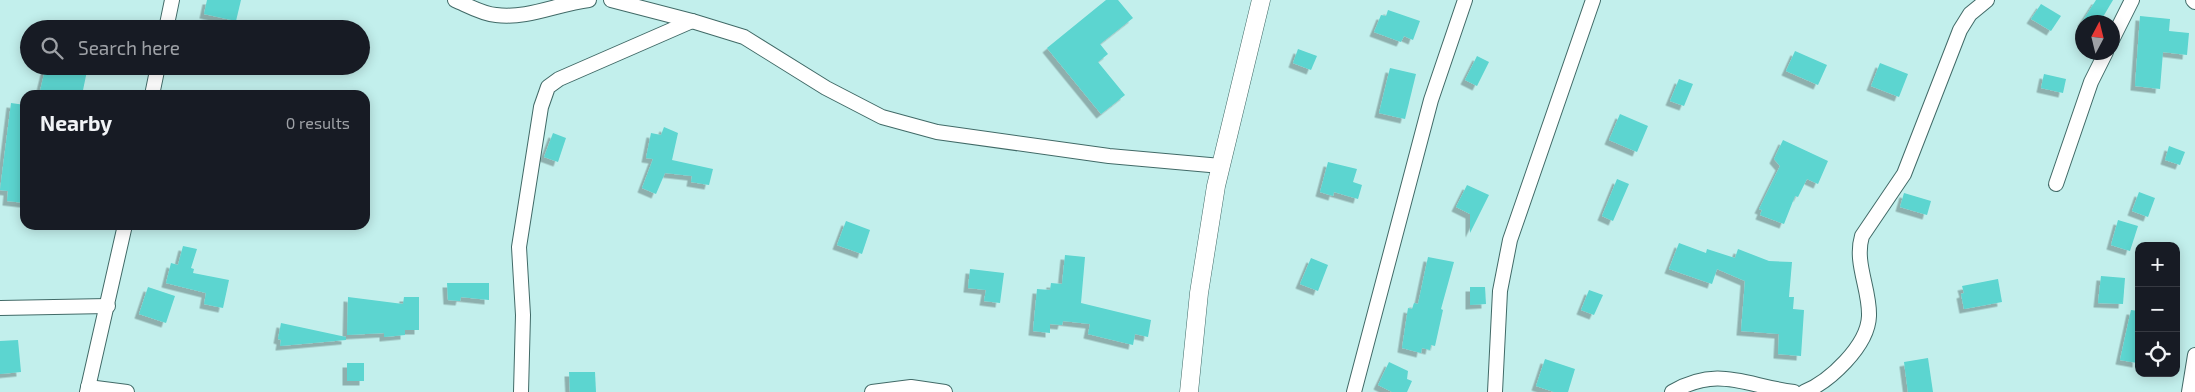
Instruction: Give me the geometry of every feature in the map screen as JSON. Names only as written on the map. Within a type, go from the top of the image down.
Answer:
[{"type":"street","points":[[167,20],[168,0]]},
{"type":"street","points":[[455,0],[494,15],[531,14],[568,3],[589,0]]},
{"type":"street","points":[[610,0],[692,21],[744,37],[826,88],[882,117],[910,125],[937,132],[1109,156],[1221,166]]},
{"type":"street","points":[[1189,392],[1199,293],[1221,166],[1261,0]]},
{"type":"street","points":[[1354,392],[1431,100],[1465,0]]},
{"type":"street","points":[[1495,392],[1500,291],[1510,240],[1593,0]]},
{"type":"street","points":[[1812,391],[1841,368],[1867,327],[1870,315],[1859,244],[1862,236],[1904,174],[1960,30],[1970,14],[1987,0]]},
{"type":"street","points":[[2120,24],[2132,0]]},
{"type":"street","points":[[520,392],[523,315],[519,247],[541,107],[548,88],[559,78],[692,21]]},
{"type":"street","points":[[2056,184],[2091,82],[2102,60]]},
{"type":"street","points":[[153,90],[156,75]]},
{"type":"street","points":[[124,230],[88,389],[127,392]]},
{"type":"street","points":[[0,308],[108,306]]},
{"type":"street","points":[[2189,392],[2195,355]]},
{"type":"street","points":[[1672,392],[1689,382],[1725,378],[1794,392]]},
{"type":"street","points":[[872,392],[912,387],[945,392]]},
{"type":"building","points":[[207,0],[241,0],[236,20],[204,14]]},
{"type":"building","points":[[1106,0],[1118,0],[1133,18],[1100,44],[1108,54],[1098,62],[1125,95],[1101,114],[1047,48]]},
{"type":"building","points":[[2096,0],[2113,0],[2104,15],[2086,15]]},
{"type":"building","points":[[2041,4],[2061,16],[2051,31],[2031,19]]},
{"type":"building","points":[[1388,10],[1420,21],[1413,40],[1404,36],[1401,42],[1374,32],[1381,15],[1386,16]]},
{"type":"building","points":[[2140,16],[2170,19],[2169,31],[2189,33],[2187,55],[2163,52],[2160,89],[2135,86]]},
{"type":"building","points":[[1298,49],[1317,56],[1311,70],[1293,63]]},
{"type":"building","points":[[1795,51],[1827,65],[1818,85],[1786,71]]},
{"type":"building","points":[[1477,56],[1489,62],[1477,86],[1465,80]]},
{"type":"building","points":[[1880,63],[1908,74],[1899,97],[1871,86]]},
{"type":"building","points":[[1390,68],[1416,74],[1405,119],[1379,113]]},
{"type":"building","points":[[2044,74],[2066,79],[2063,93],[2041,88]]},
{"type":"building","points":[[44,75],[86,75],[83,90],[40,90]]},
{"type":"building","points":[[1679,79],[1693,84],[1684,106],[1670,101]]},
{"type":"building","points":[[11,103],[20,104],[20,202],[7,201],[8,191],[0,190]]},
{"type":"building","points":[[1620,114],[1648,126],[1637,152],[1609,140]]},
{"type":"building","points":[[664,127],[678,133],[672,160],[713,169],[709,185],[691,182],[692,176],[665,173],[656,194],[642,188],[653,159],[646,158],[651,133],[661,135]]},
{"type":"building","points":[[553,133],[566,138],[558,162],[544,157]]},
{"type":"building","points":[[1783,140],[1828,161],[1818,184],[1807,179],[1798,197],[1795,196],[1784,224],[1760,215],[1762,210],[1759,209],[1780,166],[1774,159]]},
{"type":"building","points":[[2169,146],[2185,152],[2180,165],[2165,160]]},
{"type":"building","points":[[1328,162],[1357,169],[1353,182],[1362,185],[1358,199],[1334,192],[1333,196],[1320,192]]},
{"type":"building","points":[[1617,179],[1629,184],[1613,221],[1602,216]]},
{"type":"building","points":[[1467,185],[1489,195],[1470,233],[1470,214],[1456,207]]},
{"type":"building","points":[[2139,192],[2155,198],[2148,217],[2132,211]]},
{"type":"building","points":[[1904,193],[1931,201],[1927,215],[1900,207]]},
{"type":"building","points":[[2118,220],[2138,226],[2130,251],[2111,245]]},
{"type":"building","points":[[846,221],[870,230],[862,254],[837,245]]},
{"type":"building","points":[[1679,243],[1706,253],[1707,249],[1735,258],[1738,249],[1769,261],[1792,262],[1789,297],[1794,297],[1793,309],[1804,310],[1801,356],[1778,354],[1779,334],[1741,331],[1745,281],[1717,269],[1712,284],[1669,269]]},
{"type":"building","points":[[183,246],[197,249],[191,268],[194,269],[193,273],[229,280],[223,308],[204,304],[206,293],[166,283],[171,263],[178,265]]},
{"type":"building","points":[[1065,255],[1085,257],[1081,303],[1151,320],[1148,337],[1135,334],[1133,345],[1088,334],[1090,324],[1063,321],[1062,325],[1050,324],[1050,333],[1033,331],[1037,289],[1050,290],[1051,283],[1062,284]]},
{"type":"building","points":[[1428,257],[1454,262],[1441,309],[1443,310],[1435,346],[1431,345],[1430,350],[1422,348],[1421,353],[1402,348],[1408,308],[1412,309],[1414,303],[1418,304]]},
{"type":"building","points":[[1311,258],[1328,265],[1318,291],[1300,284]]},
{"type":"building","points":[[970,269],[1004,273],[1000,303],[984,301],[986,290],[968,288]]},
{"type":"building","points":[[2101,276],[2125,278],[2123,304],[2098,303]]},
{"type":"building","points":[[1998,279],[2002,302],[1964,309],[1961,294],[1964,293],[1962,286]]},
{"type":"building","points":[[447,283],[489,283],[489,300],[461,297],[460,301],[448,300]]},
{"type":"building","points":[[148,287],[175,296],[166,323],[139,314]]},
{"type":"building","points":[[1470,287],[1485,287],[1486,304],[1470,305]]},
{"type":"building","points":[[1589,290],[1603,295],[1594,315],[1581,310]]},
{"type":"building","points":[[348,297],[403,304],[404,297],[419,297],[419,330],[405,330],[405,335],[384,337],[384,333],[347,335]]},
{"type":"building","points":[[2131,310],[2135,310],[2135,363],[2120,360]]},
{"type":"building","points":[[281,323],[346,337],[346,340],[280,346],[281,340],[278,339]]},
{"type":"building","points":[[18,340],[21,372],[0,374],[0,341]]},
{"type":"building","points":[[1928,358],[1933,392],[1908,392],[1904,362]]},
{"type":"building","points":[[1545,359],[1575,369],[1568,392],[1554,392],[1536,386]]},
{"type":"building","points":[[1389,362],[1408,371],[1407,379],[1412,381],[1407,392],[1392,392],[1378,385]]},
{"type":"building","points":[[347,363],[364,363],[364,381],[347,381]]},
{"type":"building","points":[[569,372],[595,372],[596,392],[570,392]]}]
